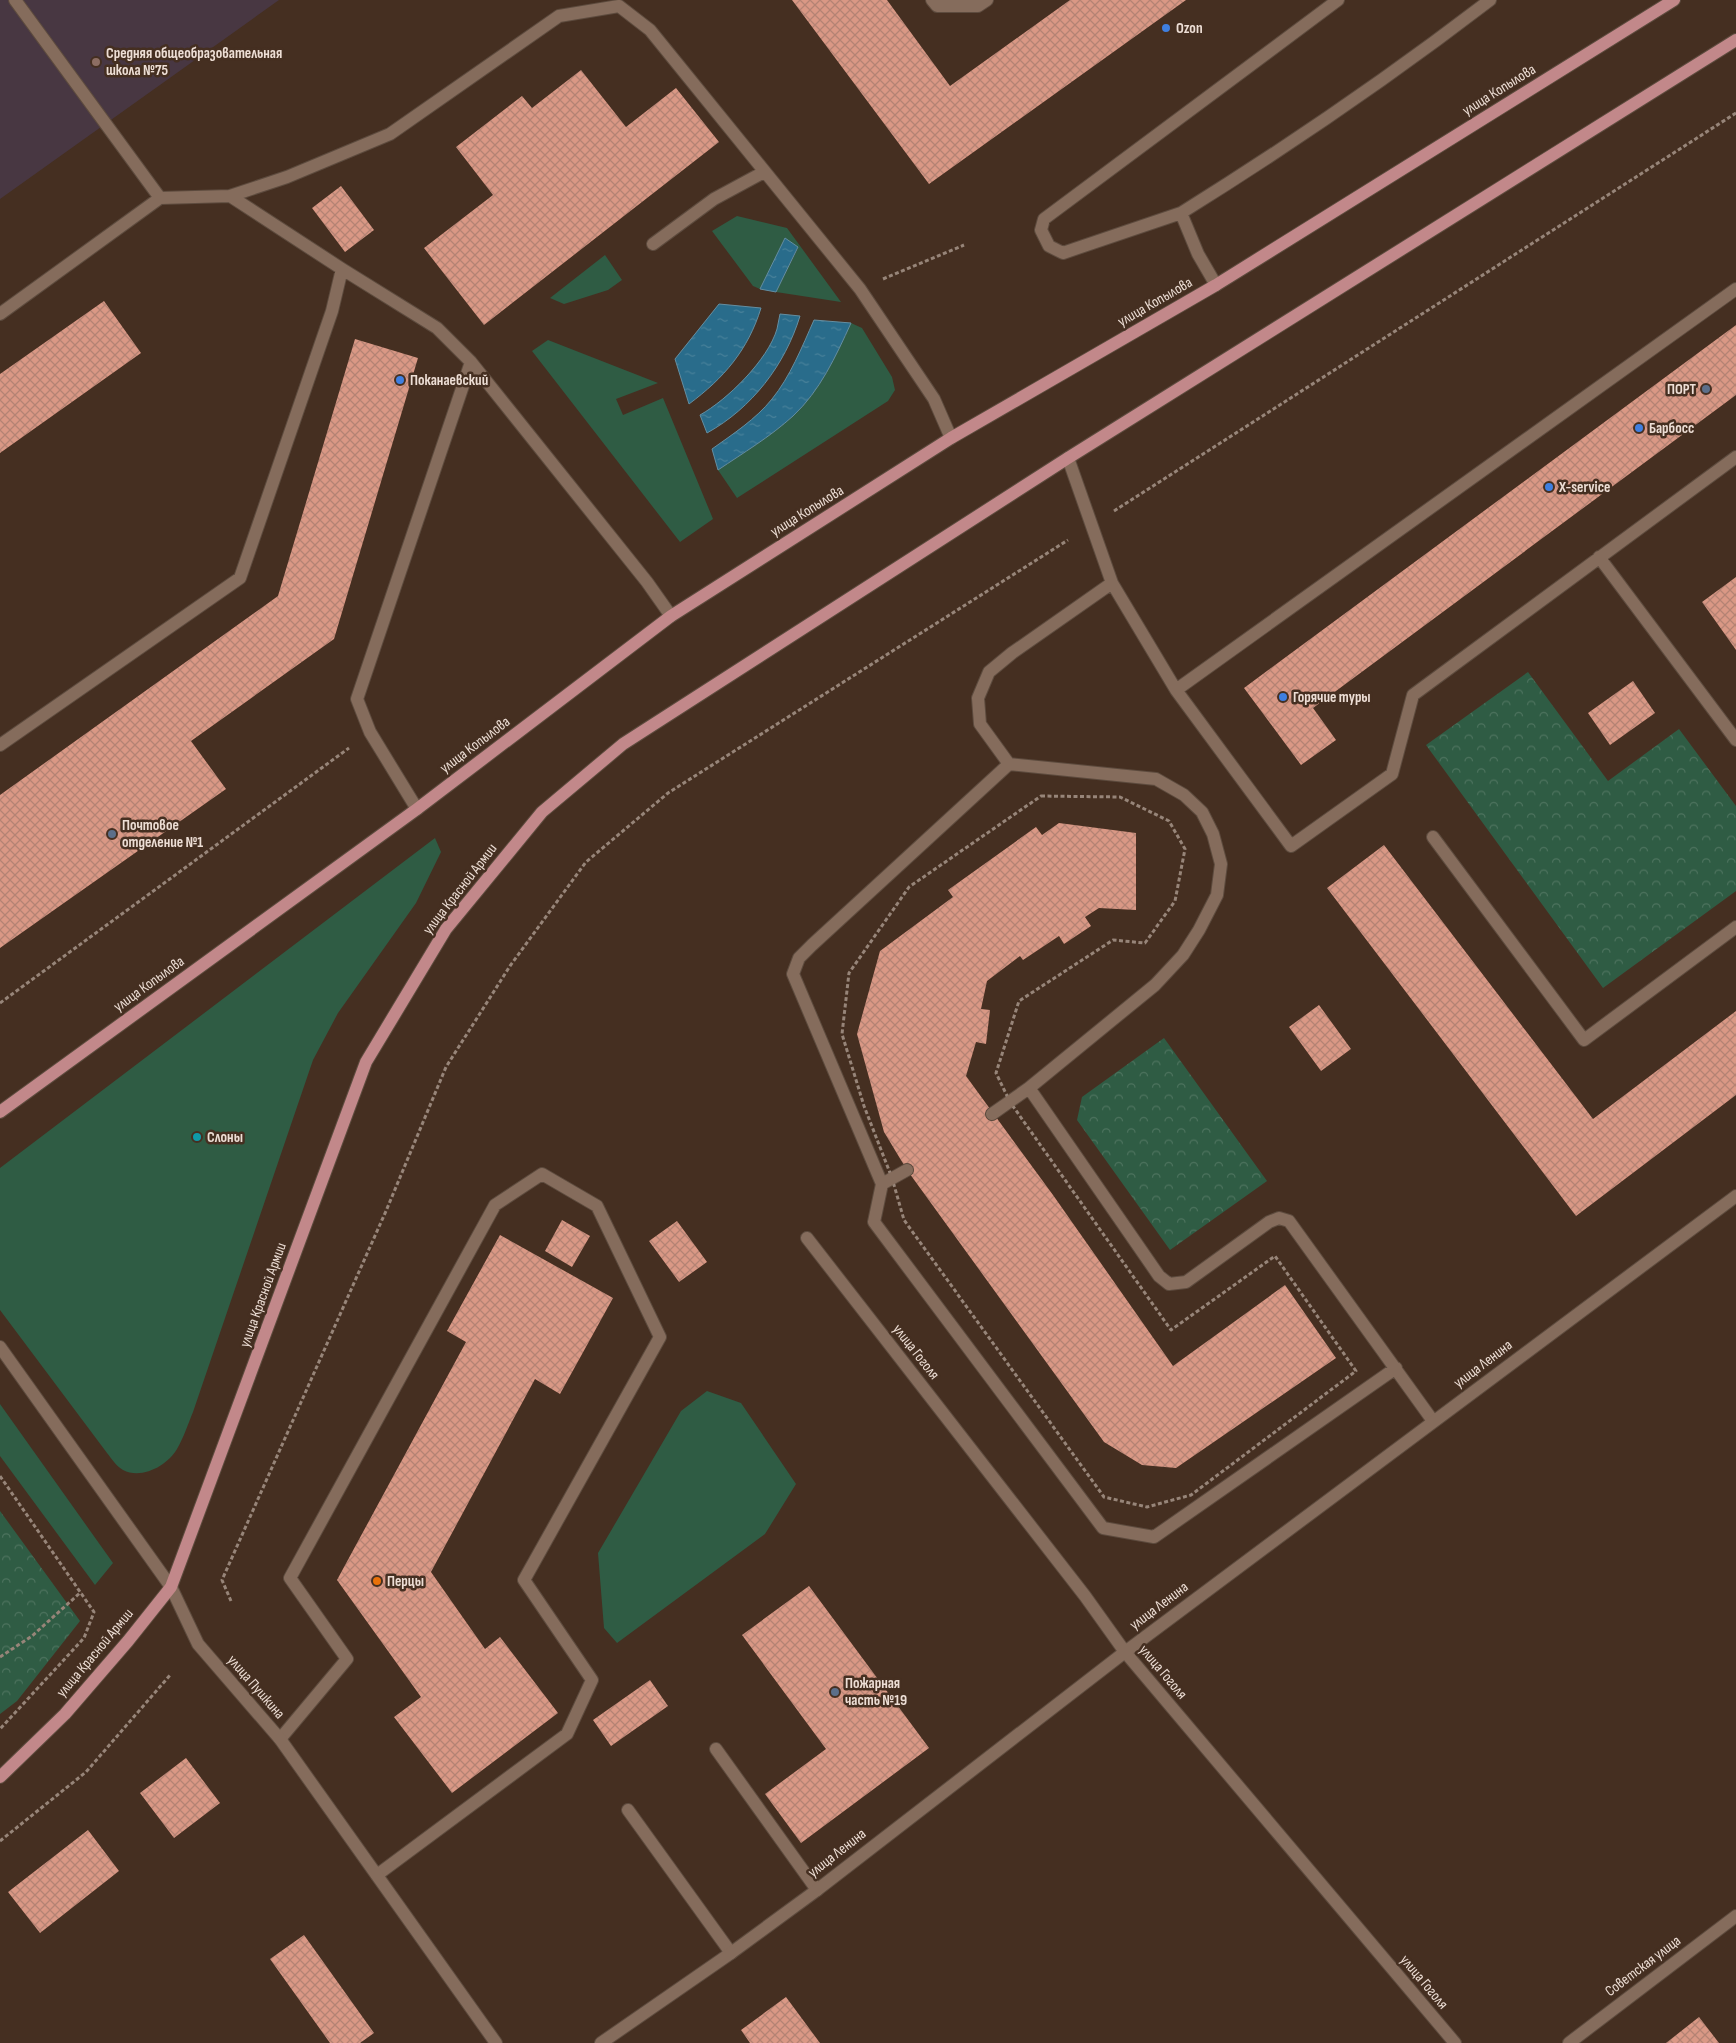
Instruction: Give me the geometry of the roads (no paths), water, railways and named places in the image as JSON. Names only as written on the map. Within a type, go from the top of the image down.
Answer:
[{"type":"main road","name":"улица Копылова","points":[[0,1112],[417,809],[671,616],[951,438],[1216,285],[1674,0]]},
{"type":"main road","points":[[1068,458],[1736,40]]},
{"type":"main road","name":"улица Красной Армии","points":[[0,1777],[65,1714],[128,1641],[171,1587],[366,1062],[446,929],[542,812],[623,744],[1068,458]]},
{"type":"street","points":[[15,0],[160,198]]},
{"type":"street","points":[[932,0],[937,6],[978,6],[987,0]]},
{"type":"street","points":[[1338,0],[1044,219],[1041,230],[1049,246],[1063,253],[1181,213],[1256,166],[1440,38],[1490,0]]},
{"type":"street","points":[[0,314],[160,198],[230,196],[287,177],[390,134],[559,16],[619,6],[650,30],[860,289],[934,399],[951,438]]},
{"type":"street","points":[[653,244],[714,199],[764,172]]},
{"type":"street","points":[[230,196],[437,328],[471,362],[647,582],[671,616]]},
{"type":"street","points":[[1181,213],[1198,254],[1216,285]]},
{"type":"street","points":[[0,745],[240,578],[332,311],[342,269]]},
{"type":"street","points":[[1176,690],[1736,288]]},
{"type":"street","points":[[417,809],[370,732],[357,699],[471,362]]},
{"type":"street","points":[[1068,458],[1112,583],[1176,690],[1291,846],[1392,774],[1413,695],[1736,457]]},
{"type":"street","points":[[1600,557],[1736,740]]},
{"type":"street","points":[[992,1114],[1029,1088],[1154,985],[1183,955],[1199,930],[1217,895],[1221,864],[1213,834],[1202,812],[1184,794],[1156,779],[1009,764],[980,724],[978,698],[989,672],[1012,653],[1112,583]]},
{"type":"street","points":[[1009,764],[812,945],[799,958],[793,974],[882,1184],[874,1222],[1103,1528],[1154,1537],[1396,1368]]},
{"type":"street","points":[[1433,837],[1584,1040],[1736,927]]},
{"type":"street","points":[[1029,1088],[1159,1276],[1169,1284],[1186,1282],[1269,1222],[1279,1218],[1289,1222],[1433,1421]]},
{"type":"street","points":[[882,1184],[907,1170]]},
{"type":"street","points":[[280,1739],[347,1659],[290,1578],[495,1206],[542,1174],[598,1206],[660,1337],[524,1580],[592,1680],[567,1734],[377,1875]]},
{"type":"street","name":"улица Ленина","points":[[601,2043],[731,1953],[817,1890],[1124,1652],[1736,1196]]},
{"type":"street","name":"улица Гоголя","points":[[807,1238],[1085,1596],[1124,1652],[1455,2043]]},
{"type":"street","name":"улица Пушкина","points":[[0,1347],[171,1587],[198,1644],[280,1739],[496,2043]]},
{"type":"street","points":[[716,1749],[817,1890]]},
{"type":"street","points":[[628,1810],[731,1953]]},
{"type":"street","name":"Советская улица","points":[[1569,2043],[1736,1916]]},
{"type":"water","points":[[785,238],[798,247],[776,292],[760,289]]},
{"type":"water","points":[[719,304],[761,308],[749,337],[733,362],[713,384],[689,404],[675,359]]},
{"type":"water","points":[[780,314],[800,316],[794,334],[776,368],[752,398],[723,423],[707,433],[700,415],[722,400],[756,366],[772,341]]},
{"type":"water","points":[[814,320],[851,323],[819,384],[803,406],[784,424],[718,470],[712,449],[752,420],[772,399],[790,371]]},
{"type":"place","name":"Ozon","points":[[1166,28]]},
{"type":"place","name":"Средняя общеобразовательная школа №75","points":[[96,62]]},
{"type":"place","name":"Поканаевский","points":[[400,380]]},
{"type":"place","name":"ПОРТ","points":[[1706,389]]},
{"type":"place","name":"Барбосс","points":[[1639,428]]},
{"type":"place","name":"X-service","points":[[1549,487]]},
{"type":"place","name":"Горячие туры","points":[[1283,697]]},
{"type":"place","name":"Почтовое отделение №1","points":[[112,834]]},
{"type":"place","name":"Слоны","points":[[197,1137]]},
{"type":"place","name":"Перцы","points":[[377,1581]]},
{"type":"place","name":"Пожарная часть №19","points":[[835,1692]]}]
